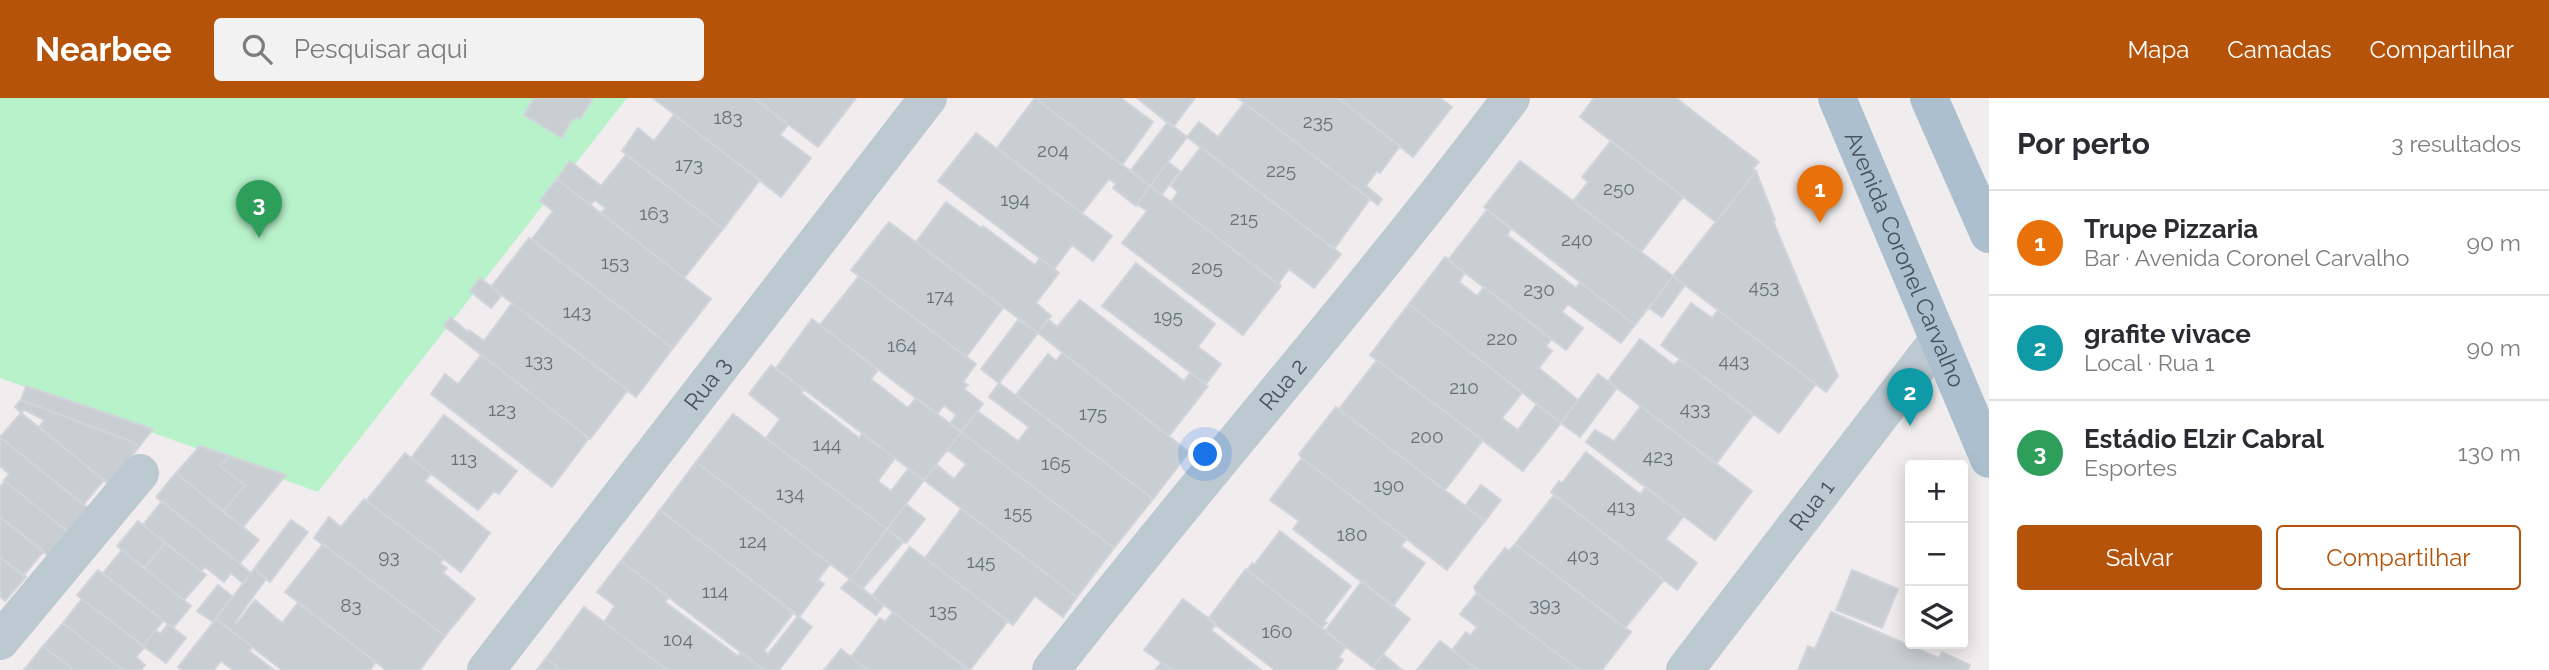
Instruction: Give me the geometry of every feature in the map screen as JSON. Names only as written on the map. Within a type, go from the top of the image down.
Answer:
[{"type":"main road","name":"Avenida Coronel Carvalho","points":[[1837,98],[1989,459]]},
{"type":"main road","points":[[1929,98],[1989,234]]},
{"type":"street","name":"Rua 3","points":[[486,670],[928,98]]},
{"type":"street","name":"Rua 2","points":[[1051,670],[1117,585],[1450,179],[1511,98]]},
{"type":"street","name":"Rua 1","points":[[1685,670],[1939,339]]},
{"type":"street","points":[[0,641],[140,473]]},
{"type":"green space","points":[[0,98],[627,98],[318,492],[0,378]]},
{"type":"building","points":[[534,98],[593,98],[580,119],[577,117],[571,121],[562,138],[524,115]]},
{"type":"building","points":[[653,98],[754,98],[788,125],[780,135],[811,158],[781,197]]},
{"type":"building","points":[[754,98],[856,98],[818,147]]},
{"type":"building","points":[[1035,98],[1121,98],[1153,122],[1122,165]]},
{"type":"building","points":[[1035,98],[1150,186],[1136,206],[1113,188],[1116,184],[1109,179],[1082,213],[997,148]]},
{"type":"building","points":[[1137,98],[1195,98],[1173,127]]},
{"type":"building","points":[[1238,98],[1338,98],[1400,146],[1380,173],[1377,171],[1366,186],[1382,199],[1378,205]]},
{"type":"building","points":[[1338,98],[1440,98],[1452,107],[1413,157]]},
{"type":"building","points":[[1594,98],[1676,98],[1759,162],[1752,169],[1756,171],[1716,222],[1580,117]]},
{"type":"building","points":[[1244,103],[1370,199],[1334,249],[1187,137],[1199,122],[1218,137]]},
{"type":"building","points":[[674,115],[760,180],[723,229],[622,151],[638,128],[654,141]]},
{"type":"building","points":[[1168,122],[1187,137],[1150,186],[1131,170]]},
{"type":"building","points":[[976,133],[1112,236],[1093,261],[1072,245],[1054,269],[938,181]]},
{"type":"building","points":[[1611,141],[1683,197],[1641,252],[1573,201],[1588,182],[1582,177]]},
{"type":"building","points":[[1201,147],[1341,254],[1314,288],[1289,269],[1278,284],[1171,202],[1178,192],[1171,186]]},
{"type":"building","points":[[626,155],[723,229],[684,278],[601,213],[605,208],[595,200],[590,205],[557,179],[570,161],[601,186]]},
{"type":"building","points":[[1520,161],[1673,276],[1635,325],[1484,207]]},
{"type":"building","points":[[1168,162],[1180,171],[1162,194],[1150,186]]},
{"type":"building","points":[[1756,171],[1775,220],[1773,221],[1838,376],[1826,392],[1673,276]]},
{"type":"building","points":[[557,179],[711,299],[673,348],[532,239],[553,211],[540,201]]},
{"type":"building","points":[[1150,186],[1281,286],[1243,335],[1122,243],[1147,211],[1137,204]]},
{"type":"building","points":[[946,202],[1035,265],[1040,258],[1059,273],[1036,303],[1051,316],[1038,333],[916,242]]},
{"type":"building","points":[[1487,210],[1511,229],[1507,235],[1576,288],[1580,282],[1635,325],[1621,343],[1568,304],[1562,312],[1583,328],[1566,350],[1448,260]]},
{"type":"building","points":[[889,222],[1003,308],[966,357],[851,270]]},
{"type":"building","points":[[529,238],[673,348],[636,397],[491,287]]},
{"type":"building","points":[[1445,257],[1465,273],[1459,282],[1477,296],[1484,287],[1552,339],[1546,346],[1552,351],[1539,368],[1578,400],[1561,423],[1409,304]]},
{"type":"building","points":[[1136,263],[1215,324],[1198,347],[1221,364],[1206,384],[1102,306]]},
{"type":"building","points":[[859,276],[976,364],[963,382],[968,385],[964,389],[983,404],[961,432],[950,424],[956,415],[944,405],[937,414],[820,325]]},
{"type":"building","points":[[1673,276],[1685,285],[1662,317],[1649,308]]},
{"type":"building","points":[[480,278],[502,295],[491,308],[470,291]]},
{"type":"building","points":[[1080,300],[1184,381],[1190,373],[1208,386],[1169,436],[1038,333],[1048,319],[1057,327]]},
{"type":"building","points":[[512,303],[628,390],[590,439],[444,326],[450,317],[484,341]]},
{"type":"building","points":[[1691,303],[1712,318],[1718,310],[1816,384],[1779,433],[1661,345]]},
{"type":"building","points":[[1409,304],[1522,393],[1502,418],[1518,430],[1537,404],[1561,423],[1523,471],[1370,355]]},
{"type":"building","points":[[812,319],[878,370],[871,379],[908,408],[916,398],[961,432],[924,480],[776,368]]},
{"type":"building","points":[[1018,320],[1038,333],[999,383],[981,369]]},
{"type":"building","points":[[1640,339],[1674,365],[1680,359],[1753,415],[1716,464],[1608,381]]},
{"type":"building","points":[[1062,353],[1189,452],[1153,499],[1016,395],[1048,354],[1056,361]]},
{"type":"building","points":[[481,355],[589,438],[552,487],[431,394],[445,374],[458,384]]},
{"type":"building","points":[[1377,360],[1483,440],[1445,490],[1339,409]]},
{"type":"building","points":[[771,365],[804,390],[801,393],[859,438],[862,434],[895,458],[878,481],[891,491],[908,469],[924,480],[887,529],[766,438],[780,419],[749,394]]},
{"type":"building","points":[[1598,374],[1617,388],[1580,437],[1561,423]]},
{"type":"building","points":[[999,383],[1153,499],[1114,548],[961,432],[977,411],[1018,441],[1029,427],[989,397]]},
{"type":"building","points":[[26,386],[153,429],[139,447],[130,441],[21,400]]},
{"type":"building","points":[[21,400],[130,441],[139,447],[108,484],[39,427],[44,420],[25,410],[21,413],[15,407]]},
{"type":"building","points":[[1641,406],[1752,491],[1715,540],[1586,442],[1595,430],[1614,441]]},
{"type":"building","points":[[1336,407],[1485,521],[1447,570],[1299,454]]},
{"type":"building","points":[[21,413],[104,480],[83,505],[0,437]]},
{"type":"building","points":[[733,414],[887,529],[850,579],[696,462]]},
{"type":"building","points":[[444,415],[517,471],[499,494],[494,491],[478,510],[411,458]]},
{"type":"building","points":[[961,432],[1114,548],[1077,597],[924,480],[937,465],[954,479],[966,464],[948,450]]},
{"type":"building","points":[[0,437],[88,508],[68,532],[4,480],[9,474],[0,466]]},
{"type":"building","points":[[200,446],[229,456],[220,466],[245,485],[223,512],[176,473]]},
{"type":"building","points":[[1586,452],[1640,494],[1646,487],[1684,516],[1666,539],[1697,563],[1677,590],[1551,492],[1559,481],[1562,483]]},
{"type":"building","points":[[405,453],[431,474],[425,481],[490,533],[461,572],[366,501]]},
{"type":"building","points":[[229,456],[286,475],[243,527],[223,512],[245,485],[220,466]]},
{"type":"building","points":[[1302,458],[1407,539],[1401,546],[1425,563],[1393,606],[1293,529],[1299,521],[1270,500]]},
{"type":"building","points":[[696,462],[830,564],[818,580],[824,584],[799,617],[660,510]]},
{"type":"building","points":[[176,473],[259,540],[240,563],[156,497]]},
{"type":"building","points":[[5,481],[68,532],[48,556],[0,517],[0,487]]},
{"type":"building","points":[[1481,485],[1501,500],[1485,521],[1465,506]]},
{"type":"building","points":[[1554,495],[1664,580],[1625,628],[1515,544]]},
{"type":"building","points":[[364,499],[444,559],[440,563],[447,568],[443,573],[475,599],[445,636],[314,538],[329,517],[341,527]]},
{"type":"building","points":[[162,501],[251,573],[243,583],[231,573],[224,582],[205,567],[201,571],[143,525]]},
{"type":"building","points":[[906,504],[925,519],[906,543],[887,529]]},
{"type":"building","points":[[961,509],[1077,597],[1063,617],[1035,596],[1013,625],[925,558]]},
{"type":"building","points":[[660,510],[794,612],[764,651],[768,654],[798,616],[812,627],[779,670],[764,670],[621,561]]},
{"type":"building","points":[[0,517],[44,551],[23,576],[0,557]]},
{"type":"building","points":[[291,520],[308,532],[270,582],[254,569]]},
{"type":"building","points":[[138,521],[165,543],[144,568],[117,546]]},
{"type":"building","points":[[887,529],[903,542],[862,589],[850,579]]},
{"type":"building","points":[[1280,531],[1351,586],[1324,621],[1327,623],[1322,628],[1247,570],[1252,563],[1254,565]]},
{"type":"building","points":[[165,543],[206,575],[184,600],[144,568]]},
{"type":"building","points":[[323,544],[445,636],[420,670],[386,670],[285,592]]},
{"type":"building","points":[[1515,544],[1631,632],[1602,670],[1579,670],[1477,593],[1474,587],[1505,548],[1509,551]]},
{"type":"building","points":[[910,547],[1008,621],[970,670],[872,596]]},
{"type":"building","points":[[122,550],[191,606],[173,628],[103,573]]},
{"type":"building","points":[[0,557],[26,577],[5,601],[0,596]]},
{"type":"building","points":[[621,561],[669,597],[665,602],[738,656],[741,652],[764,670],[667,670],[604,622],[615,606],[597,592]]},
{"type":"building","points":[[254,569],[266,579],[235,622],[237,623],[255,600],[282,623],[298,603],[376,662],[370,670],[282,670],[216,619]]},
{"type":"building","points":[[1246,569],[1346,647],[1339,657],[1343,660],[1336,670],[1275,670],[1208,619]]},
{"type":"building","points":[[98,570],[163,621],[143,646],[77,595]]},
{"type":"building","points":[[1852,570],[1898,589],[1882,628],[1836,610]]},
{"type":"building","points":[[850,579],[884,605],[876,615],[841,588]]},
{"type":"building","points":[[1362,581],[1410,619],[1373,667],[1325,631]]},
{"type":"building","points":[[218,585],[232,596],[213,622],[197,611]]},
{"type":"building","points":[[1477,593],[1579,670],[1478,670],[1452,650],[1466,632],[1470,636],[1477,627],[1460,614]]},
{"type":"building","points":[[82,599],[145,647],[136,657],[145,665],[141,670],[123,670],[63,623]]},
{"type":"building","points":[[1183,599],[1216,624],[1211,630],[1261,670],[1172,670],[1144,650]]},
{"type":"building","points":[[584,607],[667,670],[561,670],[546,658]]},
{"type":"building","points":[[893,612],[968,670],[868,670],[851,657],[880,618],[885,622]]},
{"type":"building","points":[[1831,612],[1905,644],[1905,649],[1918,649],[1939,658],[1942,652],[1970,665],[1968,670],[1798,670],[1808,646],[1815,649]]},
{"type":"building","points":[[216,619],[253,647],[249,651],[274,670],[233,670],[221,661],[214,670],[182,670],[178,667]]},
{"type":"building","points":[[63,623],[123,670],[74,670],[43,646]]},
{"type":"building","points":[[168,624],[186,638],[166,663],[143,646],[156,630],[160,634]]},
{"type":"building","points":[[1440,641],[1452,650],[1478,670],[1417,670]]},
{"type":"building","points":[[43,646],[74,670],[24,670]]},
{"type":"building","points":[[841,649],[851,657],[868,670],[824,670]]},
{"type":"building","points":[[1383,654],[1402,670],[1378,670],[1373,667]]},
{"type":"building","points":[[546,658],[561,670],[537,670]]},
{"type":"building","points":[[1162,662],[1172,670],[1155,670]]},
{"type":"place","name":"Trupe Pizzaria","points":[[1820,223]]},
{"type":"place","name":"Estádio Elzir Cabral","points":[[259,238]]},
{"type":"place","name":"grafite vivace","points":[[1910,426]]}]
